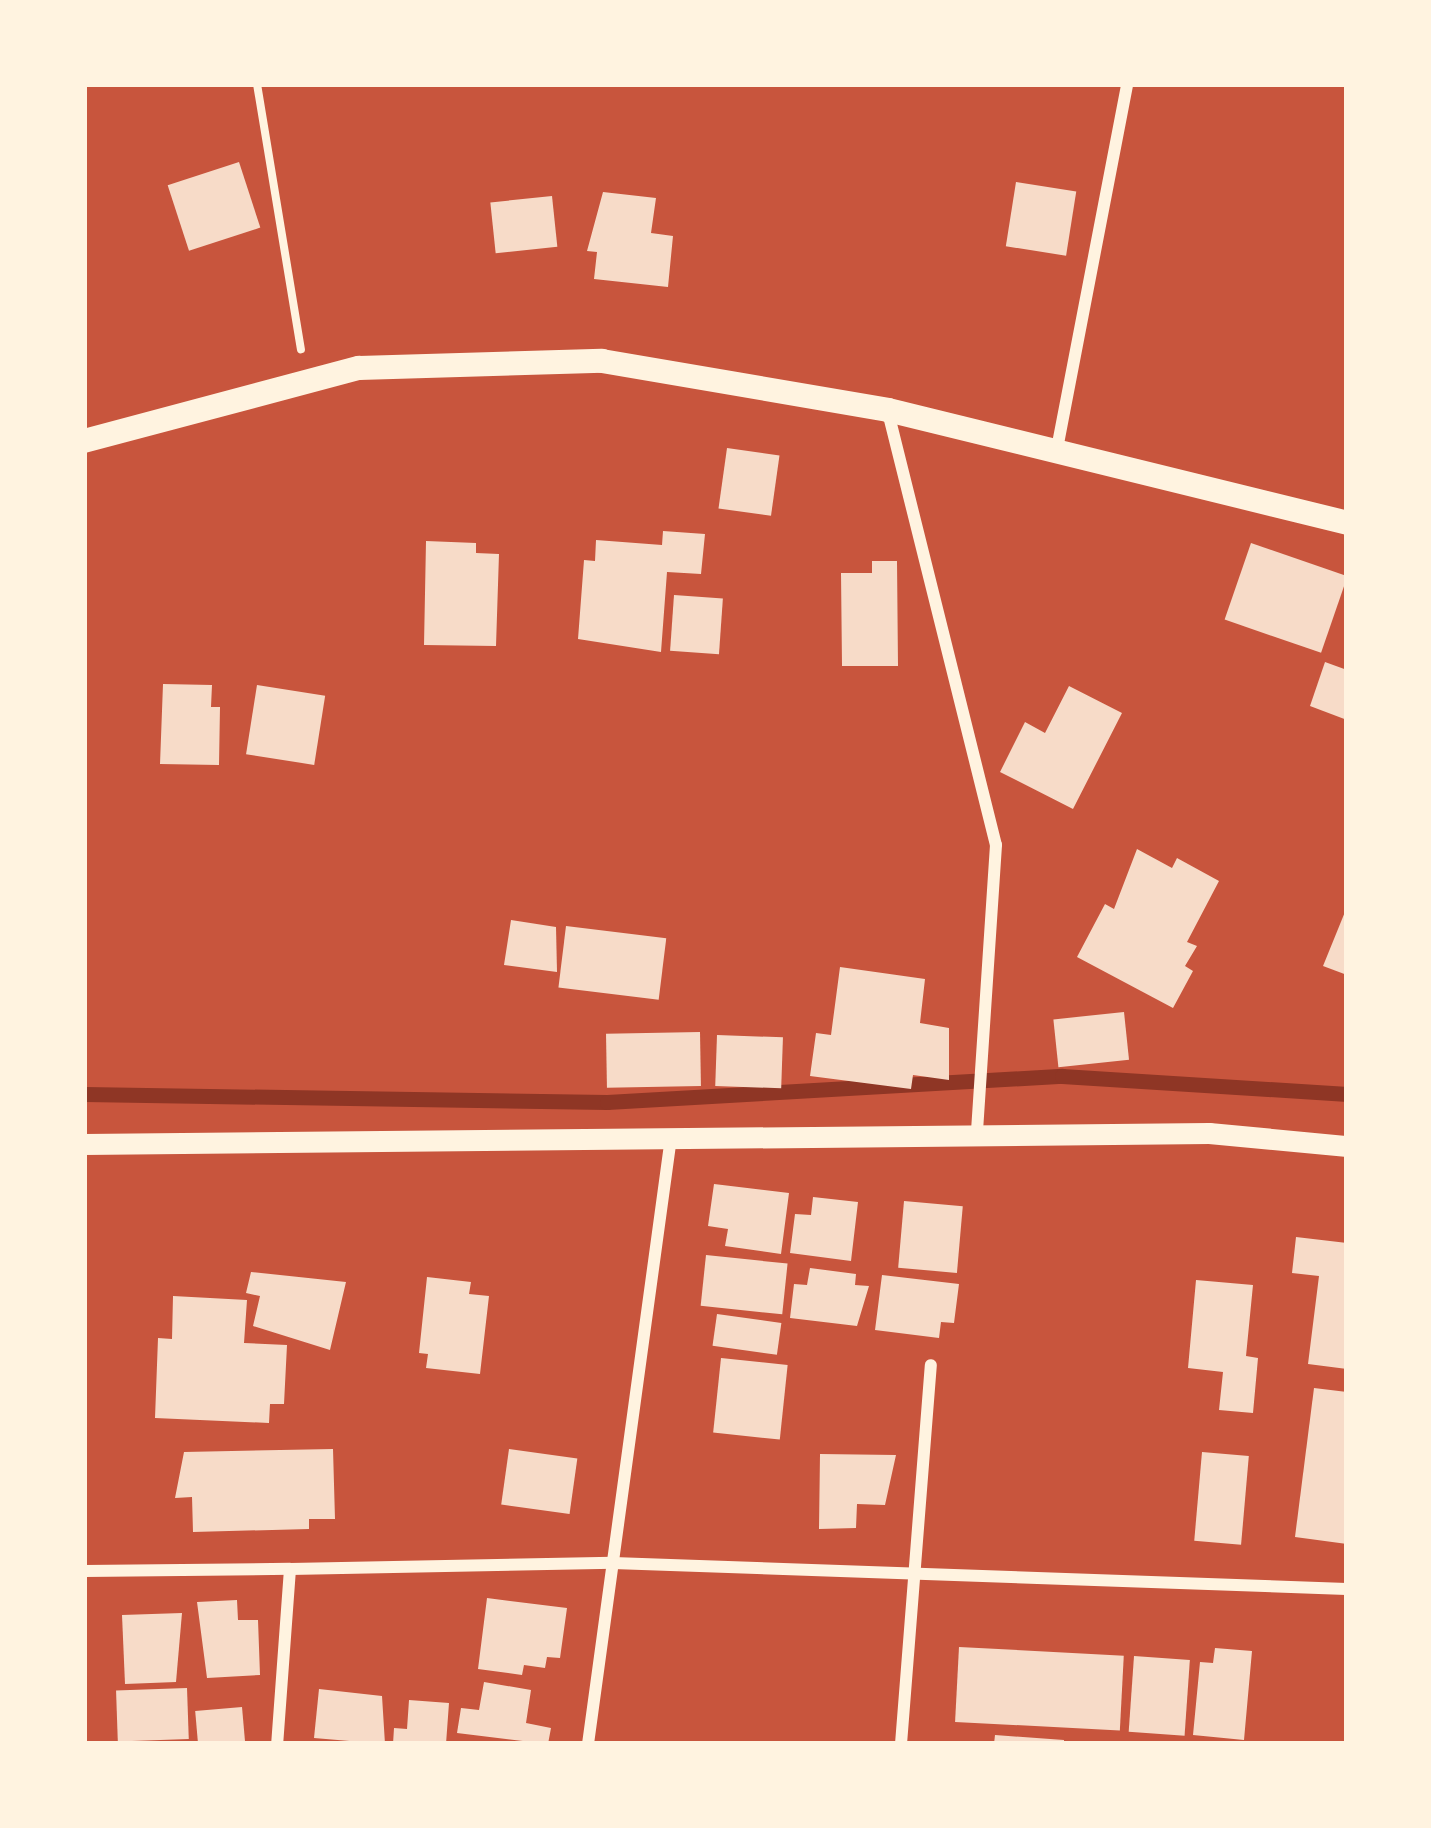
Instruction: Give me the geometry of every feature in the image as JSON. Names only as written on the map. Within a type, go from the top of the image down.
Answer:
[{"type":"main road","points":[[84,441],[305,380],[417,362],[602,361],[888,410],[1056,457],[1347,524]]},
{"type":"street","points":[[1056,457],[1127,84]]},
{"type":"street","points":[[888,410],[996,844],[978,1125]]},
{"type":"street","points":[[84,1144],[670,1137],[978,1125],[1209,1133],[1347,1146]]},
{"type":"street","points":[[588,1744],[670,1137]]},
{"type":"street","points":[[901,1744],[931,1365]]},
{"type":"street","points":[[84,1570],[613,1563],[1347,1589]]},
{"type":"street","points":[[277,1744],[290,1569]]},
{"type":"path","points":[[257,84],[305,380]]},
{"type":"building","points":[[239,162],[260,228],[189,251],[168,185]]},
{"type":"building","points":[[1016,182],[1076,192],[1066,256],[1006,246]]},
{"type":"building","points":[[603,192],[656,198],[651,233],[673,236],[668,287],[594,279],[597,252],[587,251]]},
{"type":"building","points":[[552,196],[557,247],[496,253],[490,202]]},
{"type":"building","points":[[727,448],[779,455],[771,516],[719,508]]},
{"type":"building","points":[[663,531],[705,534],[701,574],[667,572],[661,652],[578,639],[584,560],[595,561],[596,540],[662,545]]},
{"type":"building","points":[[426,541],[476,543],[476,553],[499,554],[496,646],[424,645]]},
{"type":"building","points":[[1251,543],[1347,576],[1321,653],[1225,620]]},
{"type":"building","points":[[872,561],[897,561],[898,666],[842,666],[841,573],[872,573]]},
{"type":"building","points":[[674,595],[723,598],[719,654],[670,651]]},
{"type":"building","points":[[1325,662],[1347,670],[1347,720],[1310,706]]},
{"type":"building","points":[[163,684],[212,685],[211,707],[220,707],[219,765],[160,764]]},
{"type":"building","points":[[257,685],[325,696],[314,765],[246,754]]},
{"type":"building","points":[[1069,686],[1122,713],[1073,809],[1000,772],[1025,722],[1045,733]]},
{"type":"building","points":[[1137,849],[1172,868],[1177,858],[1219,881],[1187,942],[1197,946],[1185,966],[1193,971],[1173,1008],[1077,957],[1105,904],[1114,909]]},
{"type":"building","points":[[1347,907],[1347,975],[1323,966]]},
{"type":"building","points":[[511,920],[556,927],[557,972],[504,965]]},
{"type":"building","points":[[566,926],[666,938],[659,1000],[558,988]]},
{"type":"building","points":[[840,967],[925,979],[920,1023],[949,1028],[949,1080],[913,1075],[911,1089],[810,1076],[816,1033],[831,1035]]},
{"type":"building","points":[[1124,1012],[1129,1060],[1058,1067],[1053,1019]]},
{"type":"building","points":[[700,1032],[701,1086],[607,1088],[606,1034]]},
{"type":"building","points":[[717,1035],[783,1037],[781,1088],[715,1086]]},
{"type":"building","points":[[714,1184],[789,1193],[781,1254],[725,1246],[728,1229],[708,1226]]},
{"type":"building","points":[[813,1197],[858,1202],[851,1261],[790,1253],[795,1214],[811,1215]]},
{"type":"building","points":[[904,1201],[963,1206],[957,1273],[898,1268]]},
{"type":"building","points":[[1296,1237],[1347,1243],[1347,1369],[1308,1364],[1319,1276],[1292,1273]]},
{"type":"building","points":[[706,1255],[788,1264],[782,1314],[701,1306]]},
{"type":"building","points":[[810,1268],[856,1274],[855,1285],[869,1286],[857,1326],[790,1318],[794,1284],[807,1285]]},
{"type":"building","points":[[251,1272],[346,1282],[330,1350],[253,1326],[260,1296],[246,1293]]},
{"type":"building","points":[[882,1275],[959,1284],[954,1323],[941,1322],[939,1338],[875,1330]]},
{"type":"building","points":[[427,1277],[471,1282],[469,1294],[489,1296],[480,1374],[426,1368],[428,1354],[419,1353]]},
{"type":"building","points":[[1196,1280],[1253,1285],[1246,1356],[1258,1358],[1253,1413],[1219,1410],[1223,1372],[1188,1368]]},
{"type":"building","points":[[173,1296],[247,1300],[244,1343],[287,1345],[284,1404],[270,1404],[269,1423],[155,1418],[158,1338],[172,1339]]},
{"type":"building","points":[[717,1314],[781,1323],[777,1355],[713,1346]]},
{"type":"building","points":[[721,1358],[788,1365],[780,1440],[713,1433]]},
{"type":"building","points":[[1314,1388],[1347,1392],[1347,1544],[1295,1537]]},
{"type":"building","points":[[333,1449],[335,1519],[309,1519],[309,1529],[193,1532],[192,1497],[175,1498],[184,1452]]},
{"type":"building","points":[[509,1449],[577,1459],[570,1514],[501,1504]]},
{"type":"building","points":[[1202,1452],[1249,1456],[1241,1545],[1194,1541]]},
{"type":"building","points":[[820,1454],[896,1455],[885,1505],[857,1504],[856,1528],[819,1529]]},
{"type":"building","points":[[487,1598],[567,1608],[560,1658],[547,1657],[545,1668],[524,1665],[522,1675],[478,1669]]},
{"type":"building","points":[[237,1600],[238,1620],[258,1620],[260,1675],[207,1678],[197,1602]]},
{"type":"building","points":[[182,1613],[176,1682],[125,1684],[122,1615]]},
{"type":"building","points":[[959,1647],[1124,1656],[1120,1731],[955,1722]]},
{"type":"building","points":[[1215,1648],[1252,1651],[1244,1740],[1193,1735],[1200,1662],[1213,1663]]},
{"type":"building","points":[[1134,1656],[1190,1660],[1185,1736],[1129,1732]]},
{"type":"building","points":[[484,1682],[531,1690],[526,1723],[551,1728],[548,1744],[457,1733],[461,1708],[479,1710]]},
{"type":"building","points":[[187,1688],[189,1739],[118,1741],[116,1690]]},
{"type":"building","points":[[319,1689],[382,1696],[385,1744],[314,1738]]},
{"type":"building","points":[[409,1700],[449,1703],[446,1744],[393,1744],[394,1728],[407,1729]]},
{"type":"building","points":[[242,1707],[245,1744],[198,1744],[195,1711]]},
{"type":"building","points":[[995,1735],[1064,1740],[1064,1744],[994,1744]]},
{"type":"waterway","points":[[84,1094],[607,1102],[1062,1076],[1347,1094]]}]
